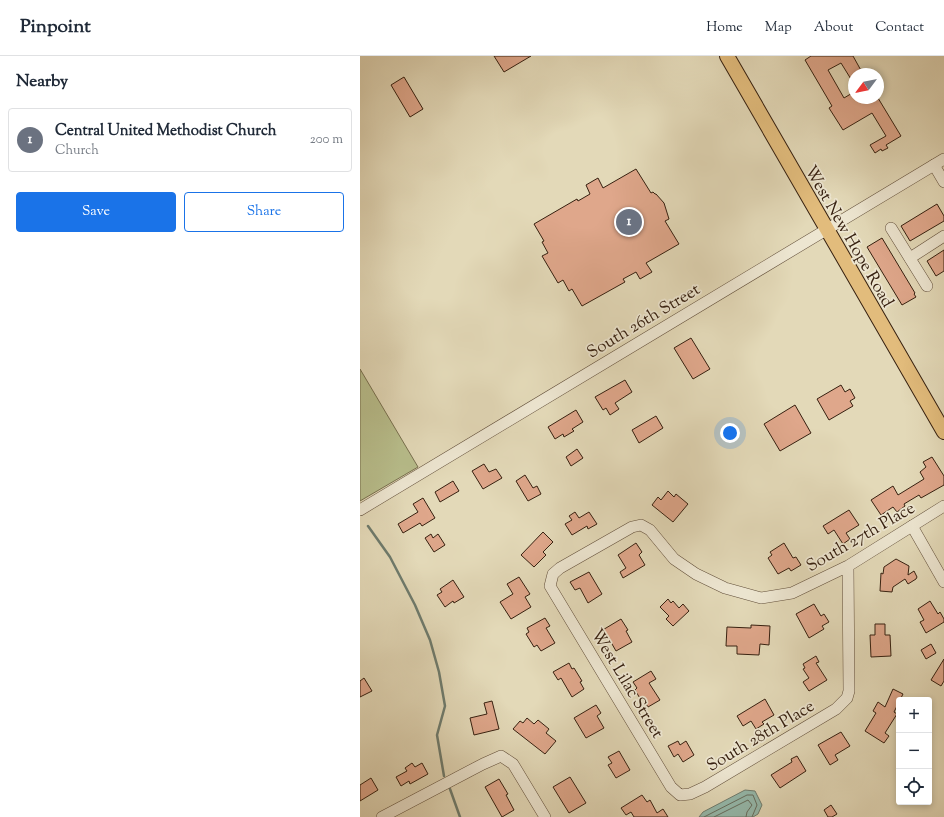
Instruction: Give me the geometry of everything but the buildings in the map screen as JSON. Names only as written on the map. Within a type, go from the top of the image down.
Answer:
[{"type":"main road","name":"West New Hope Road","points":[[727,56],[826,230],[944,432]]},
{"type":"street","name":"South 26th Street","points":[[360,510],[939,162]]},
{"type":"street","points":[[939,162],[944,182]]},
{"type":"street","points":[[891,228],[927,286]]},
{"type":"street","points":[[910,258],[944,236]]},
{"type":"street","name":"South 27th Place","points":[[550,586],[553,574],[560,568],[632,527],[641,525],[650,530],[674,559],[696,574],[725,588],[760,598],[792,593],[848,566],[944,506]]},
{"type":"street","points":[[912,526],[944,582]]},
{"type":"street","name":"South 28th Place","points":[[680,795],[690,794],[705,787],[836,709],[847,698],[849,692],[848,566]]},
{"type":"street","name":"West Lilac Street","points":[[550,586],[671,787],[680,795]]},
{"type":"street","points":[[382,817],[501,756],[513,764],[545,817]]},
{"type":"green space","points":[[360,369],[418,467],[360,501]]},
{"type":"water","points":[[745,790],[755,791],[762,805],[758,814],[753,817],[699,817],[703,812]]},
{"type":"waterway","points":[[368,526],[390,557],[415,605],[430,640],[439,672],[445,706],[437,735],[444,776]]},
{"type":"waterway","points":[[450,789],[460,817]]},
{"type":"place","name":"Central United Methodist Church","points":[[629,222]]}]
